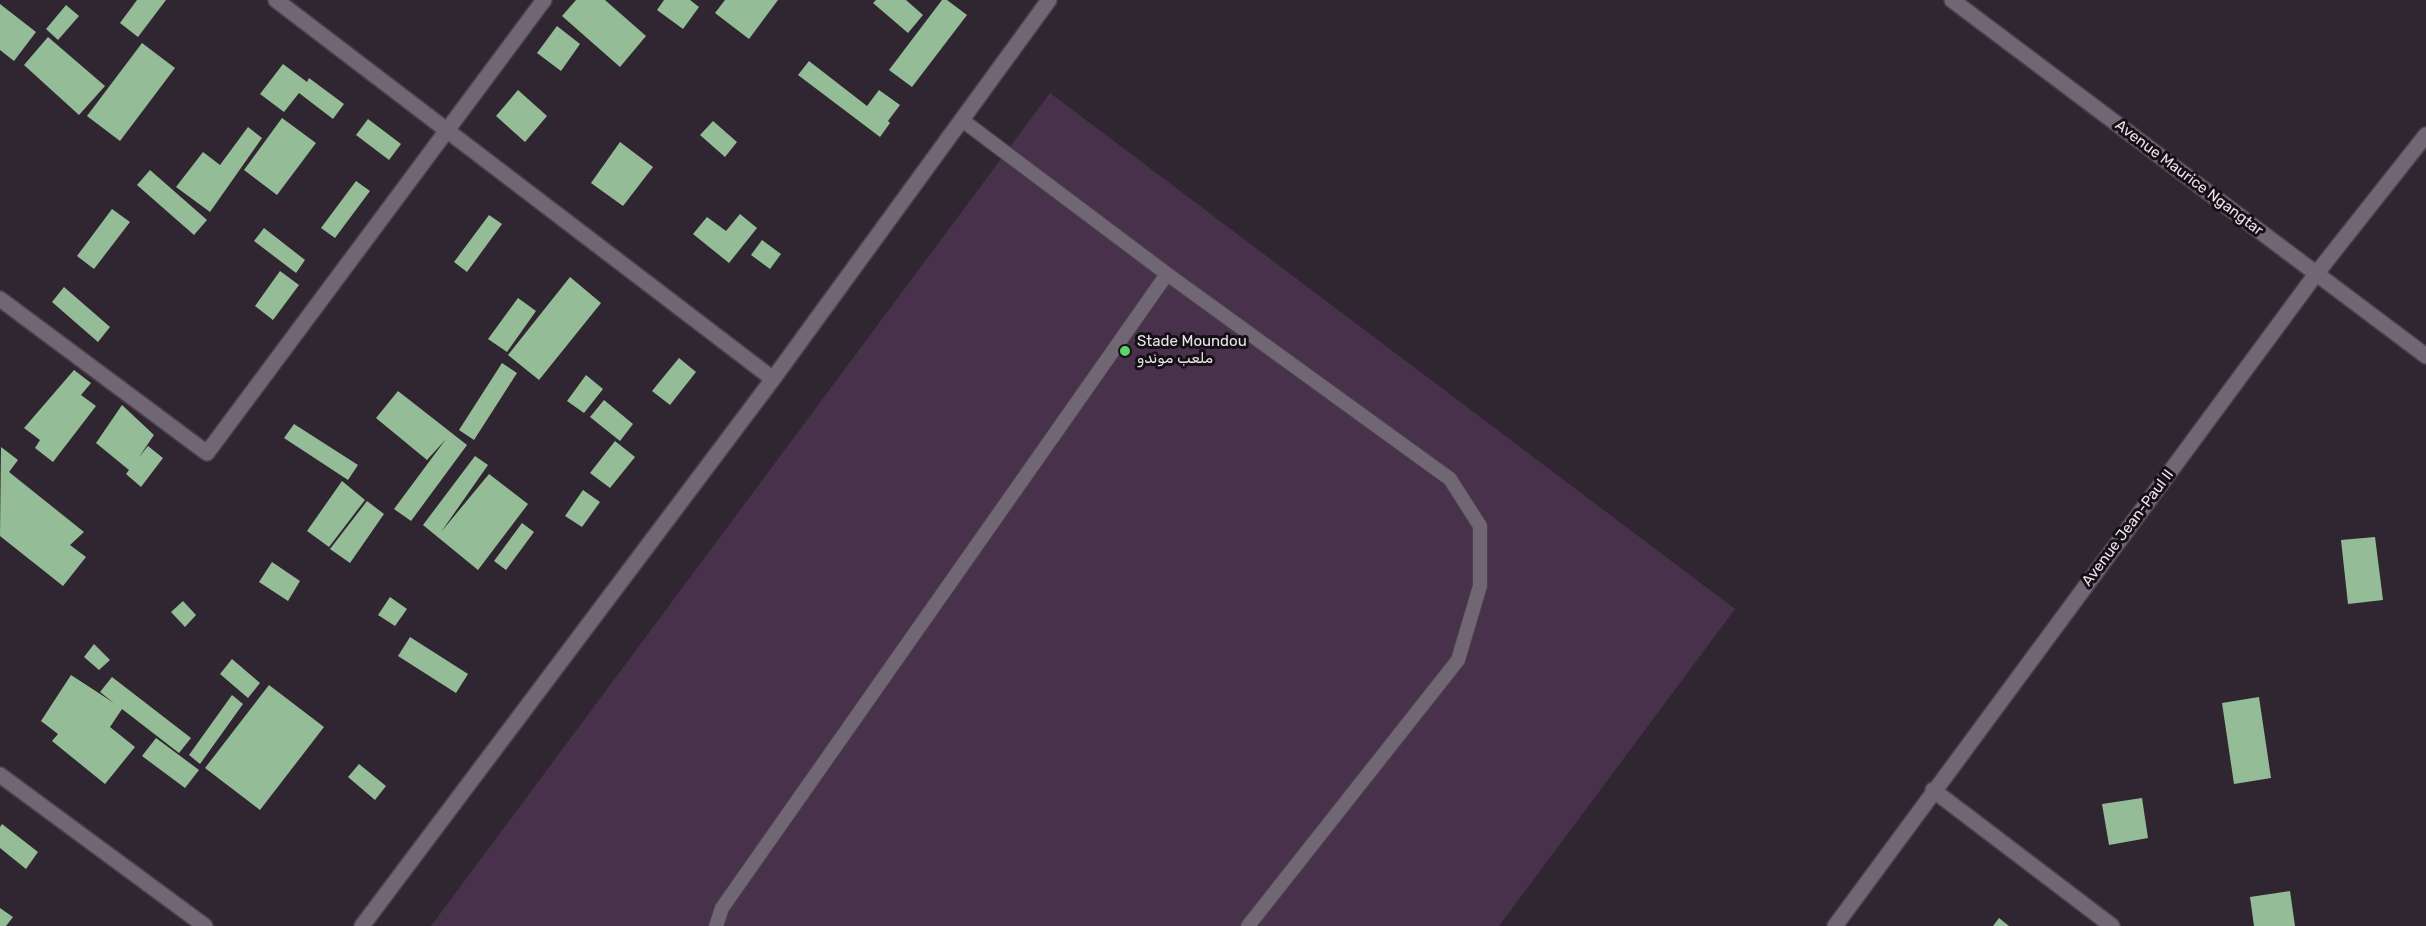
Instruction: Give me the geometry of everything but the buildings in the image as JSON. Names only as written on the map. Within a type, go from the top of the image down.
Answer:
[{"type":"street","points":[[276,0],[773,379]]},
{"type":"street","points":[[0,299],[207,453],[544,0]]},
{"type":"street","points":[[363,926],[773,379],[1049,0]]},
{"type":"street","name":"Avenue Maurice Ngangtar","points":[[1952,0],[2426,356]]},
{"type":"street","name":"Avenue Jean-Paul II","points":[[1835,926],[2316,274],[2426,135]]},
{"type":"street","points":[[0,774],[205,926]]},
{"type":"street","points":[[1934,790],[2112,926]]},
{"type":"lane","points":[[962,120],[1167,274],[1450,479],[1480,526],[1480,586],[1458,660],[1248,926]]},
{"type":"lane","points":[[716,926],[729,898],[1167,274]]},
{"type":"shaded area","name":"Stade Moundou ملعب موندو","points":[[1050,93],[1735,609],[1499,926],[431,926]]},
{"type":"place","name":"Stade Moundou ملعب موندو","points":[[1125,351]]}]
